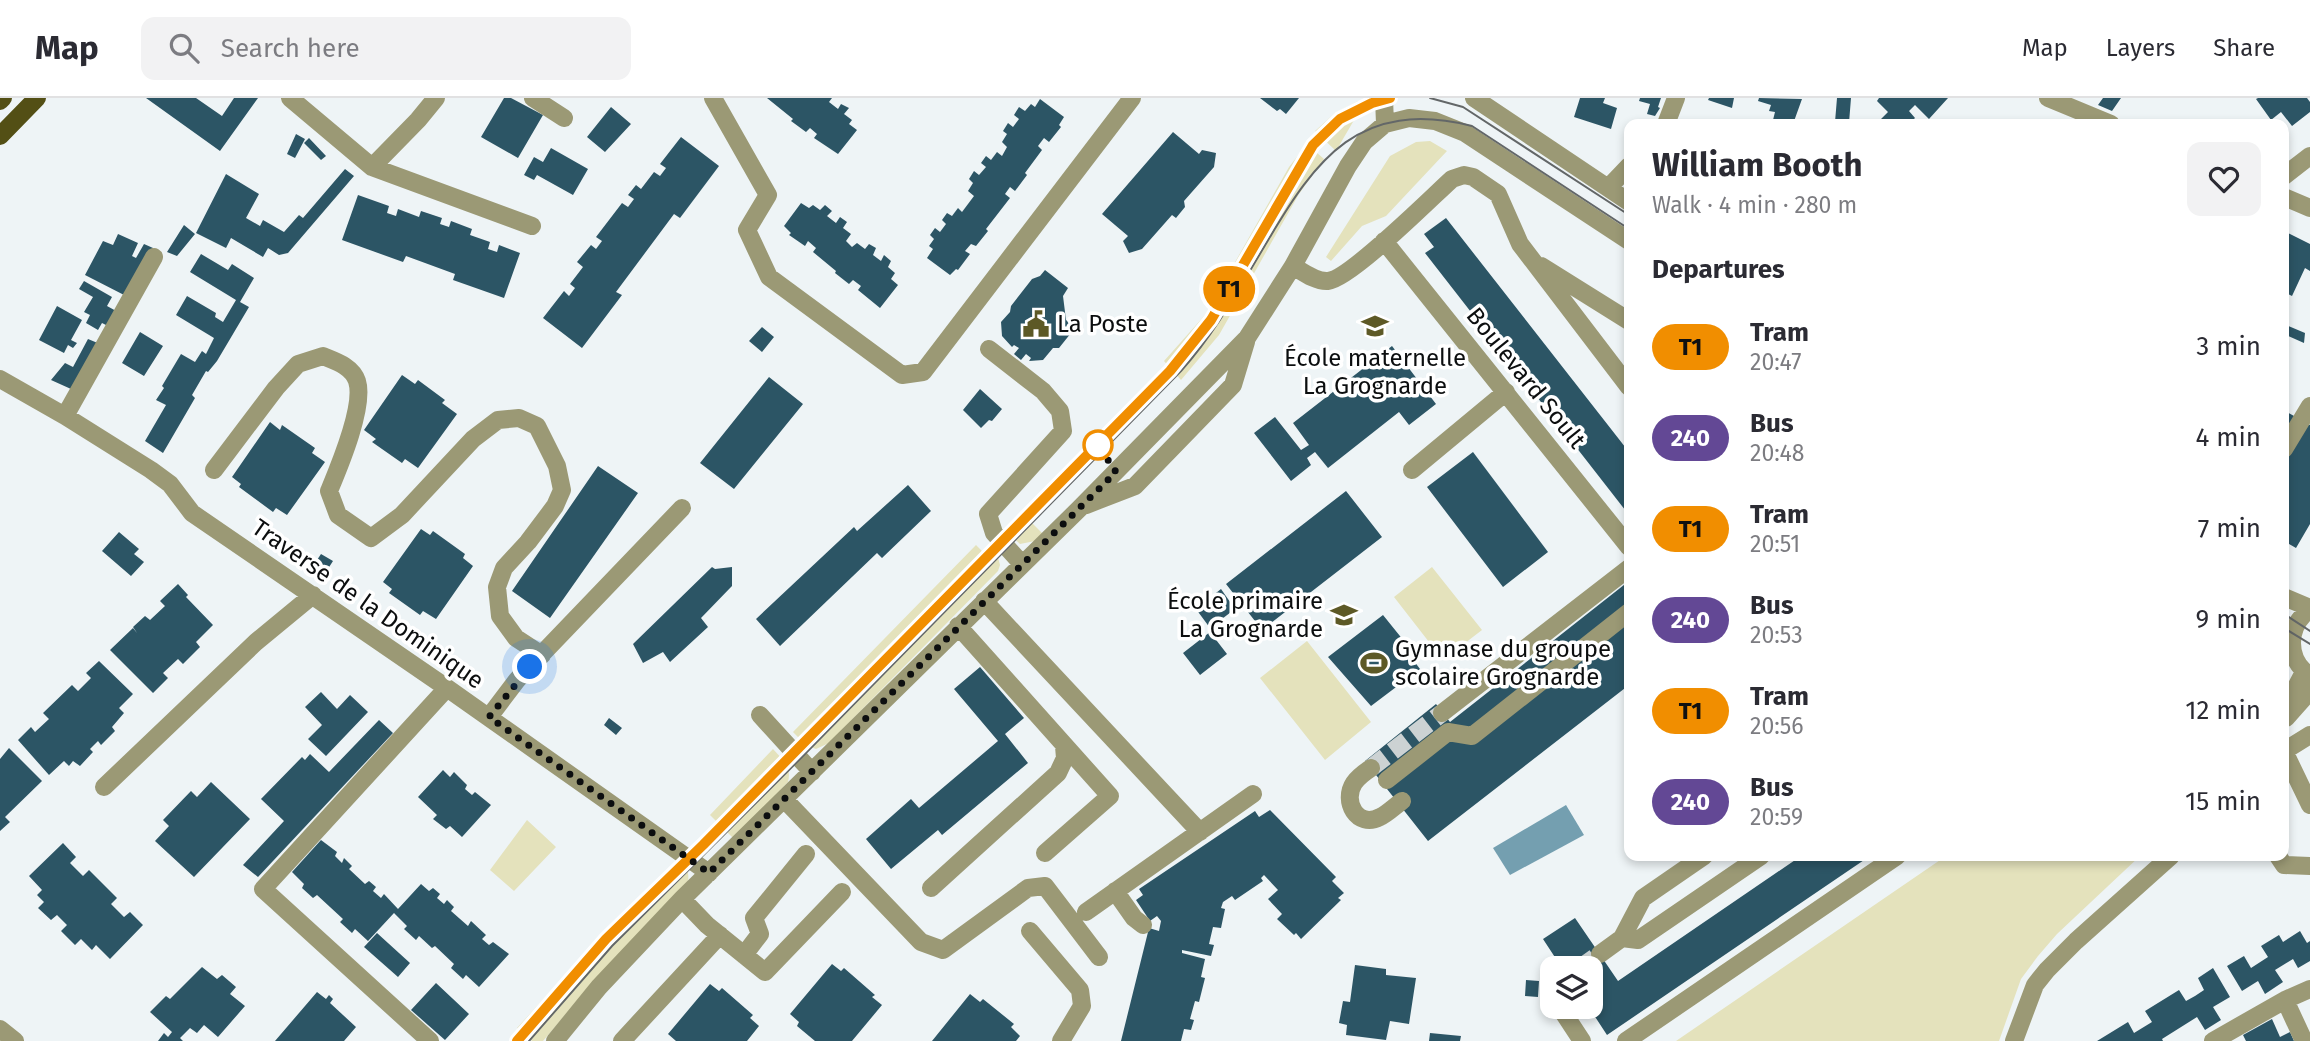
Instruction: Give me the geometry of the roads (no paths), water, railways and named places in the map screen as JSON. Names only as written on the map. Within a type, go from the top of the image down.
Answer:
[{"type":"main road","points":[[0,136],[37,98]]},
{"type":"street","points":[[372,167],[436,98]]},
{"type":"street","points":[[533,98],[564,118]]},
{"type":"street","points":[[713,98],[768,195],[747,230],[769,277],[902,375],[923,372],[1132,98]]},
{"type":"street","points":[[1384,98],[1385,124]]},
{"type":"street","points":[[1474,98],[1624,199]]},
{"type":"street","points":[[1668,119],[1676,98]]},
{"type":"street","points":[[2048,98],[2099,119]]},
{"type":"street","points":[[301,104],[372,167],[532,226]]},
{"type":"street","points":[[555,1041],[599,987],[682,899],[1080,508],[1247,338],[1293,266],[1363,142],[1385,124],[1409,118],[1435,121],[1465,133],[1624,238]]},
{"type":"street","points":[[2289,172],[2310,156]]},
{"type":"street","points":[[1608,188],[1624,171]]},
{"type":"street","points":[[1293,266],[1326,282],[1342,276],[1452,178],[1464,175],[1473,177],[1498,194],[1520,244],[1624,381]]},
{"type":"street","points":[[2289,199],[2310,208]]},
{"type":"street","name":"Boulevard Soult","points":[[1384,241],[1624,541]]},
{"type":"street","points":[[65,416],[154,257]]},
{"type":"street","points":[[1532,261],[1624,318]]},
{"type":"street","points":[[989,349],[1043,391],[1060,411],[1063,432],[988,514],[994,533],[1022,564]]},
{"type":"street","points":[[214,470],[276,388],[298,364],[323,356],[346,366],[357,381],[356,404],[346,448],[329,491],[338,515],[371,538],[402,515],[473,439],[498,420],[519,418],[537,426],[557,466],[562,490],[555,506],[503,568],[497,587],[500,616],[516,638],[542,655]]},
{"type":"street","name":"Traverse de la Dominique","points":[[0,379],[150,470],[170,485],[192,513],[489,717],[709,873]]},
{"type":"street","points":[[1412,470],[1506,392]]},
{"type":"street","points":[[2289,441],[2310,406]]},
{"type":"street","points":[[489,717],[517,680],[682,508]]},
{"type":"street","points":[[1442,713],[1624,572]]},
{"type":"street","points":[[104,787],[256,642],[313,596]]},
{"type":"street","points":[[2289,599],[2310,608],[2294,628],[2289,647]]},
{"type":"street","points":[[984,601],[1200,832]]},
{"type":"street","points":[[1387,780],[1448,732],[1472,736],[1624,616]]},
{"type":"street","points":[[958,626],[1110,796],[1045,853]]},
{"type":"street","points":[[2289,651],[2307,674],[2289,702]]},
{"type":"street","points":[[430,1041],[263,889],[447,688]]},
{"type":"street","points":[[2289,717],[2310,691]]},
{"type":"street","points":[[760,715],[812,772]]},
{"type":"street","points":[[2289,748],[2310,735]]},
{"type":"street","points":[[932,888],[1058,772],[1065,758],[1065,746]]},
{"type":"street","points":[[2289,761],[2310,805]]},
{"type":"street","points":[[1371,768],[1355,780],[1350,791],[1350,804],[1356,816],[1366,821],[1379,818],[1402,801]]},
{"type":"street","points":[[1086,912],[1253,794]]},
{"type":"street","points":[[785,799],[921,942],[943,950],[1028,888],[1045,886],[1099,957]]},
{"type":"street","points":[[744,955],[760,934],[754,918],[806,854]]},
{"type":"street","points":[[1600,954],[1622,938],[1643,898],[1697,861]]},
{"type":"street","points":[[1622,938],[1638,940],[1754,861]]},
{"type":"street","points":[[1626,1041],[1890,861]]},
{"type":"street","points":[[2015,1041],[2035,985],[2047,970],[2165,861]]},
{"type":"street","points":[[2281,861],[2284,865],[2310,866]]},
{"type":"street","points":[[1115,891],[1143,925]]},
{"type":"street","points":[[682,899],[765,972],[842,892]]},
{"type":"street","points":[[1030,931],[1080,990],[1082,1006],[1061,1041]]},
{"type":"street","points":[[622,1041],[720,935]]},
{"type":"street","points":[[2214,1041],[2310,989]]},
{"type":"street","points":[[2286,1000],[2304,1041]]},
{"type":"street","points":[[1568,1019],[1582,1041]]},
{"type":"street","points":[[0,1029],[15,1041]]},
{"type":"water","points":[[1566,805],[1584,835],[1510,875],[1493,848]]},
{"type":"tunnel","points":[[1371,768],[1442,713]]},
{"type":"tram line","name":"T1","points":[[517,1041],[626,918],[703,845],[1170,371],[1211,320],[1313,145],[1340,119],[1360,108],[1390,98]]},
{"type":"tram line","points":[[1248,255],[1288,181],[1313,145],[1347,115],[1391,98]]},
{"type":"tram line","points":[[1430,98],[1463,107],[1624,212]]},
{"type":"tram line","points":[[529,1041],[612,946],[1181,371],[1216,325],[1304,185],[1324,161],[1346,142],[1370,129],[1399,121],[1433,120],[1472,126],[1624,226]]},
{"type":"tram line","points":[[2289,617],[2310,631]]},
{"type":"tram line","points":[[2289,631],[2310,644]]},
{"type":"place","name":"La Poste","points":[[1036,324]]},
{"type":"place","name":"École maternelle La Grognarde","points":[[1375,326]]},
{"type":"place","name":"École primaire La Grognarde","points":[[1344,615]]},
{"type":"place","name":"Gymnase du groupe scolaire Grognarde","points":[[1374,663]]}]
